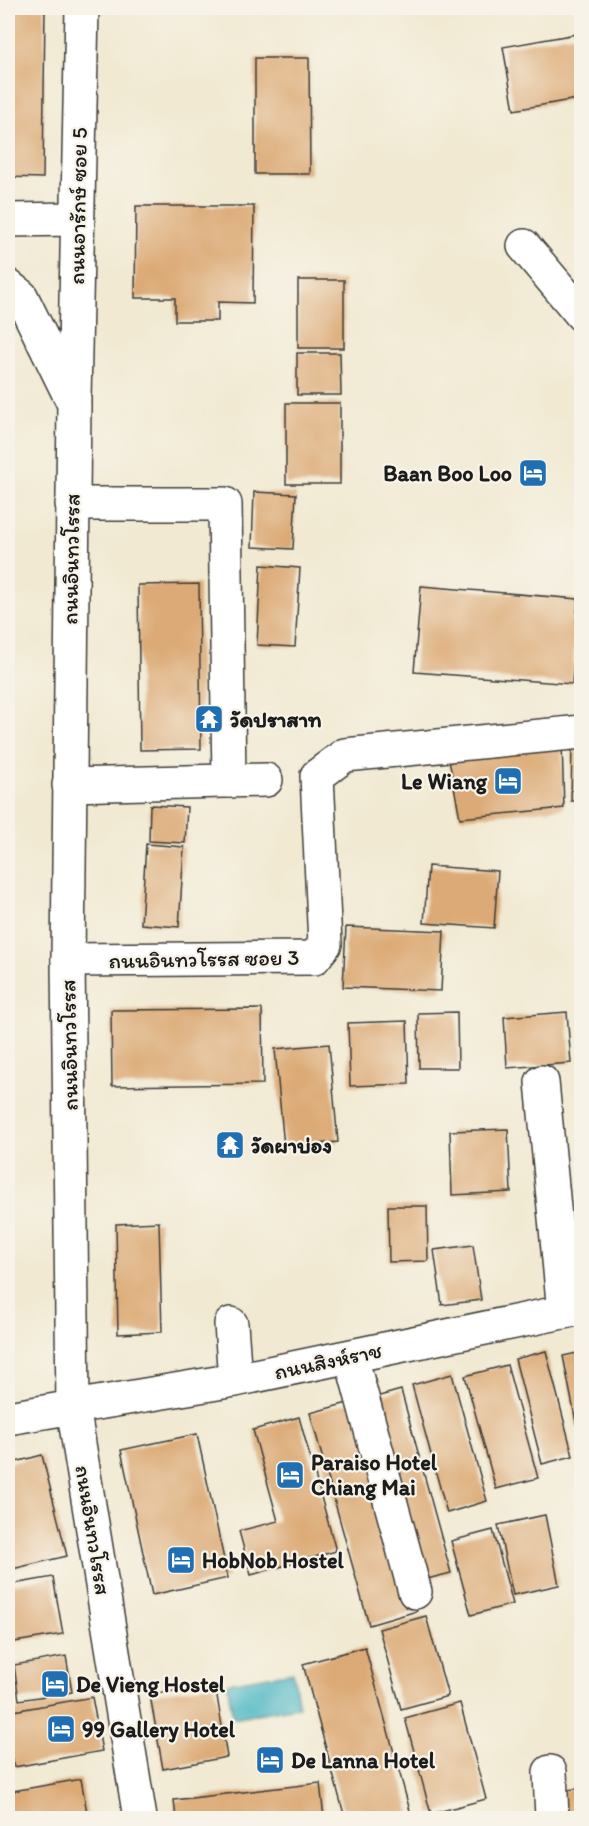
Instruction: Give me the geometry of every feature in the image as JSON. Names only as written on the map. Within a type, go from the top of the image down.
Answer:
[{"type":"street","name":"ถนนอารักษ์ ซอย 5","points":[[74,404],[82,8]]},
{"type":"street","points":[[8,220],[77,219]]},
{"type":"street","points":[[524,246],[582,315]]},
{"type":"street","name":"ถนนอินทวโรรส","points":[[8,286],[21,296],[74,404],[68,960],[74,1407],[140,1818]]},
{"type":"street","points":[[72,504],[225,504],[229,781]]},
{"type":"street","name":"ถนนอินทวโรรส ซอย 3","points":[[68,960],[314,958],[325,944],[316,776],[345,755],[582,732]]},
{"type":"street","points":[[69,785],[266,780]]},
{"type":"street","points":[[542,1082],[573,1310]]},
{"type":"street","name":"ถนนสิงห์ราช","points":[[8,1418],[235,1380],[573,1310]]},
{"type":"street","points":[[231,1324],[235,1380]]},
{"type":"street","points":[[8,1418],[57,1380],[74,1356]]},
{"type":"street","points":[[351,1357],[415,1592]]},
{"type":"street","points":[[550,1772],[552,1818]]},
{"type":"water","points":[[293,1672],[299,1707],[233,1718],[227,1683]]},
{"type":"building","points":[[8,8],[45,8],[43,178],[8,177]]},
{"type":"building","points":[[582,33],[582,98],[514,110],[503,47]]},
{"type":"building","points":[[255,58],[309,58],[310,174],[255,174]]},
{"type":"building","points":[[136,206],[254,206],[253,303],[218,302],[218,321],[175,321],[175,298],[135,298]]},
{"type":"building","points":[[298,280],[344,280],[344,348],[298,348]]},
{"type":"building","points":[[297,353],[340,353],[341,395],[297,395]]},
{"type":"building","points":[[286,403],[340,403],[340,484],[286,484]]},
{"type":"building","points":[[254,492],[296,494],[293,549],[252,547]]},
{"type":"building","points":[[261,565],[300,568],[295,647],[257,645]]},
{"type":"building","points":[[199,584],[201,749],[140,750],[138,585]]},
{"type":"building","points":[[421,586],[578,599],[572,684],[414,672]]},
{"type":"building","name":"Le Wiang","points":[[562,743],[564,808],[460,818],[448,755]]},
{"type":"building","points":[[572,743],[582,743],[582,801],[571,801]]},
{"type":"building","points":[[150,805],[187,807],[185,843],[149,841]]},
{"type":"building","points":[[146,844],[184,847],[179,927],[141,924]]},
{"type":"building","points":[[428,866],[498,871],[494,928],[424,923]]},
{"type":"building","points":[[578,923],[582,923],[582,989],[578,989]]},
{"type":"building","points":[[346,927],[444,931],[441,991],[343,987]]},
{"type":"building","points":[[262,1009],[263,1084],[112,1086],[111,1010]]},
{"type":"building","points":[[457,1012],[458,1068],[419,1068],[418,1013]]},
{"type":"building","points":[[567,1012],[571,1063],[507,1068],[504,1017]]},
{"type":"building","points":[[407,1021],[409,1084],[350,1086],[348,1023]]},
{"type":"building","points":[[329,1044],[338,1142],[284,1147],[275,1049]]},
{"type":"building","points":[[508,1129],[511,1192],[452,1195],[450,1131]]},
{"type":"building","points":[[388,1206],[427,1206],[428,1261],[389,1262]]},
{"type":"building","points":[[159,1222],[162,1332],[118,1334],[116,1224]]},
{"type":"building","points":[[473,1245],[481,1300],[442,1305],[434,1250]]},
{"type":"building","points":[[546,1351],[573,1456],[542,1464],[515,1359]]},
{"type":"building","points":[[582,1352],[582,1426],[577,1427],[563,1356]]},
{"type":"building","points":[[507,1365],[538,1478],[496,1489],[465,1376]]},
{"type":"building","points":[[452,1374],[487,1501],[447,1513],[412,1385]]},
{"type":"building","points":[[401,1390],[451,1573],[419,1581],[369,1399]]},
{"type":"building","points":[[359,1400],[417,1611],[369,1625],[310,1413]]},
{"type":"building","name":"Paraiso Hotel Chiang Mai","points":[[299,1417],[336,1551],[251,1575],[239,1531],[278,1521],[253,1430]]},
{"type":"building","points":[[197,1434],[228,1578],[152,1595],[121,1450]]},
{"type":"building","points":[[42,1455],[67,1556],[8,1570],[8,1464]]},
{"type":"building","points":[[545,1515],[559,1585],[513,1595],[498,1525]]},
{"type":"building","points":[[493,1530],[513,1604],[471,1615],[451,1541]]},
{"type":"building","points":[[53,1577],[63,1634],[8,1643],[8,1585]]},
{"type":"building","points":[[426,1616],[448,1696],[401,1709],[379,1629]]},
{"type":"building","points":[[365,1647],[412,1818],[345,1818],[303,1664]]},
{"type":"building","points":[[66,1656],[72,1692],[19,1700],[14,1665]]},
{"type":"building","points":[[215,1684],[227,1757],[163,1769],[150,1695]]},
{"type":"building","points":[[92,1697],[102,1751],[14,1767],[8,1712]]},
{"type":"building","points":[[460,1703],[486,1799],[431,1814],[405,1718]]},
{"type":"building","points":[[81,1779],[88,1818],[8,1818],[8,1792]]},
{"type":"building","points":[[320,1783],[324,1818],[176,1818],[174,1800]]},
{"type":"building","points":[[582,1788],[582,1818],[564,1818],[561,1791]]},
{"type":"place","name":"Baan Boo Loo","points":[[533,473]]},
{"type":"place","name":"วัดปราสาท","points":[[209,719]]},
{"type":"place","name":"Le Wiang","points":[[508,781]]},
{"type":"place","name":"วัดผาบ่อง","points":[[230,1145]]},
{"type":"place","name":"Paraiso Hotel Chiang Mai","points":[[290,1475]]},
{"type":"place","name":"HobNob Hostel","points":[[181,1560]]},
{"type":"place","name":"De Vieng Hostel","points":[[55,1684]]},
{"type":"place","name":"99 Gallery Hotel","points":[[61,1729]]},
{"type":"place","name":"De Lanna Hotel","points":[[270,1760]]}]
